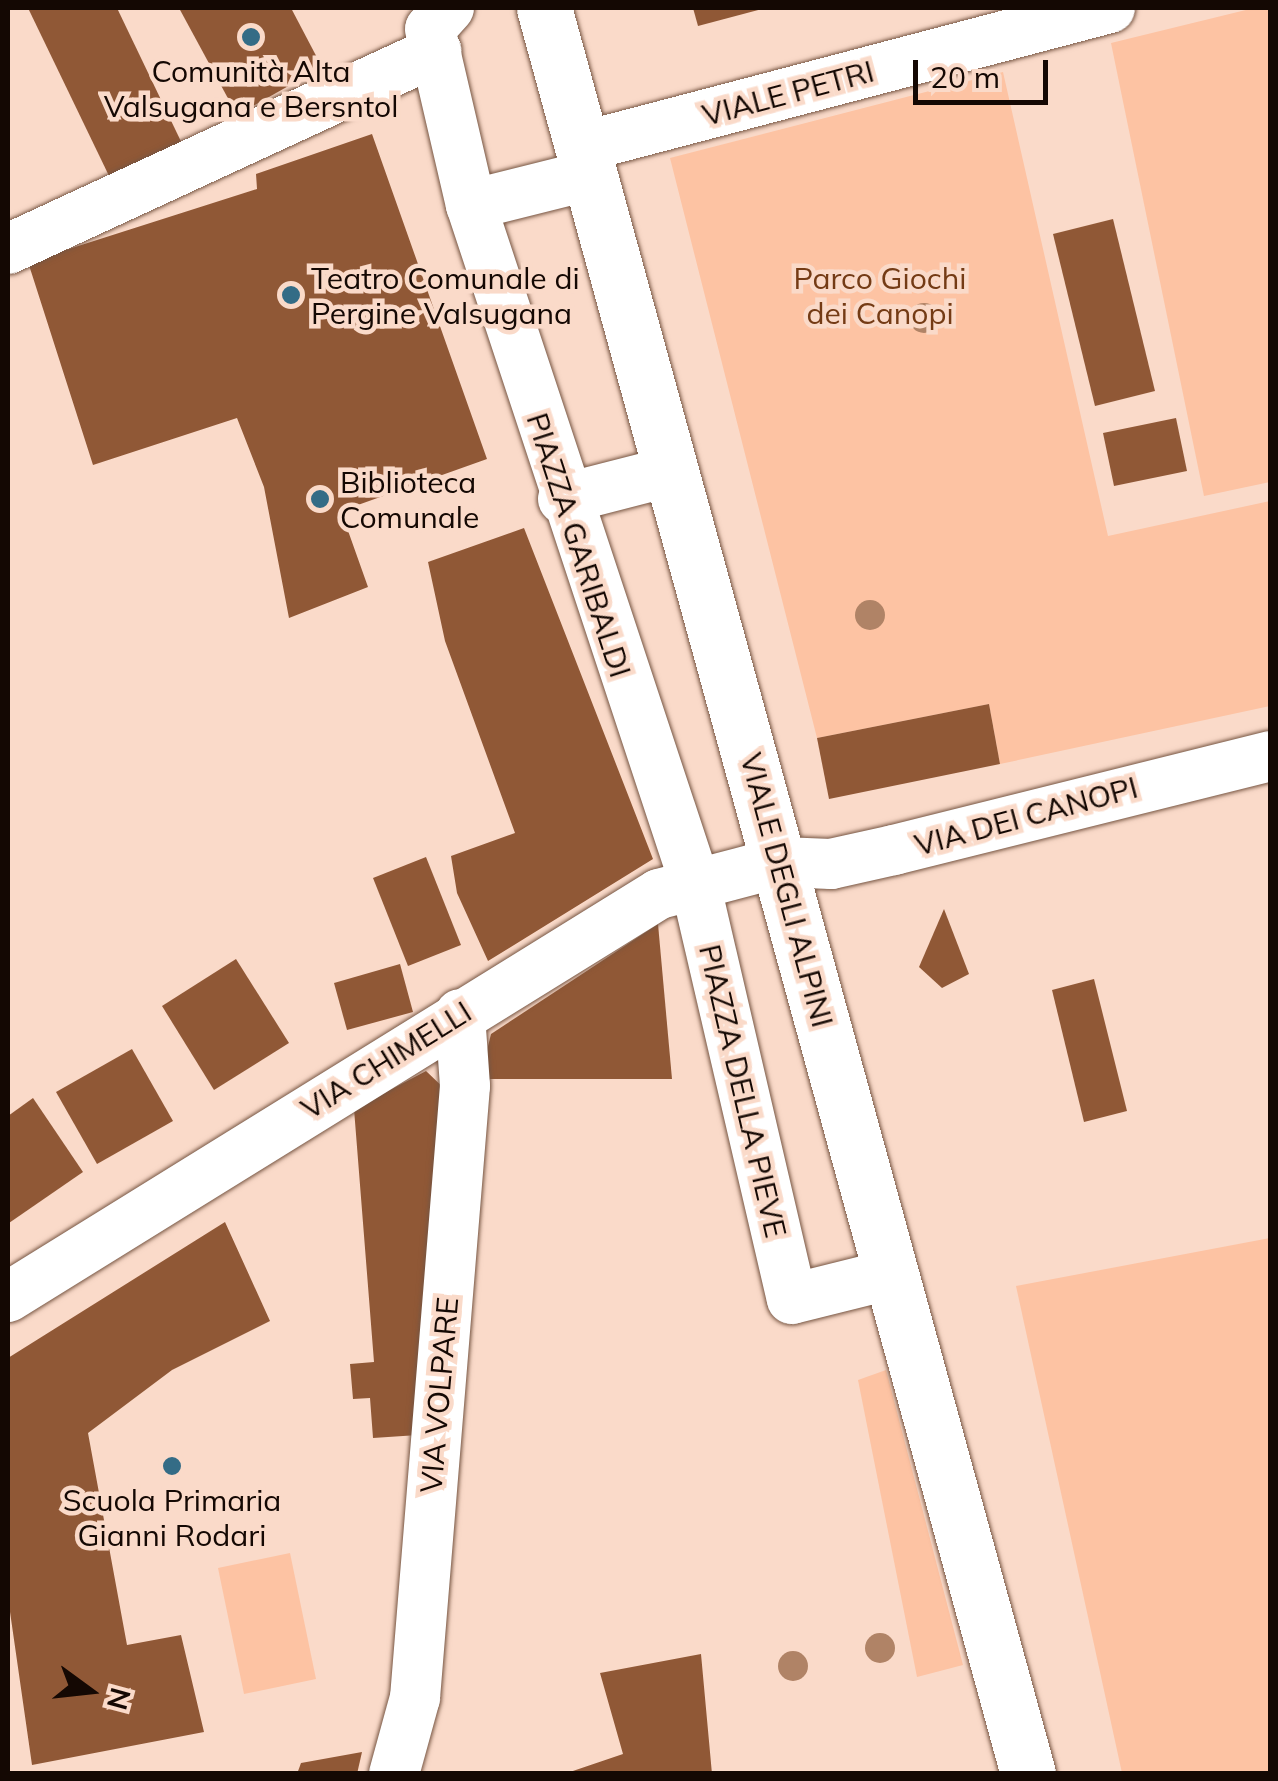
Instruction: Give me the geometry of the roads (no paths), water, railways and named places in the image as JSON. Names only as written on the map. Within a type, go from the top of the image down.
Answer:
[{"type":"main road","name":"VIALE DEGLI ALPINI","points":[[544,8],[1028,1774]]},
{"type":"street","name":"VIALE PETRI","points":[[586,161],[1110,8]]},
{"type":"street","points":[[8,249],[442,30]]},
{"type":"street","name":"PIAZZA GARIBALDI","points":[[442,30],[471,205],[562,499],[696,883]]},
{"type":"street","points":[[471,205],[586,161]]},
{"type":"street","points":[[562,499],[672,471]]},
{"type":"street","name":"VIA DEI CANOPI","points":[[781,862],[831,864],[1270,756]]},
{"type":"street","name":"VIA CHIMELLI","points":[[8,1297],[659,894],[781,862]]},
{"type":"street","name":"PIAZZA DELLA PIEVE","points":[[696,883],[792,1298],[892,1274]]},
{"type":"street","name":"VIA VOLPARE","points":[[394,1774],[415,1698],[465,1086],[460,1014]]},
{"type":"place","name":"Comunità Alta Valsugana e Bersntol","points":[[251,37]]},
{"type":"place","name":"Teatro Comunale di Pergine Valsugana","points":[[291,295]]},
{"type":"place","name":"Biblioteca Comunale","points":[[320,499]]},
{"type":"place","name":"Scuola Primaria Gianni Rodari","points":[[172,1466]]},
{"type":"park label","name":"Parco Giochi dei Canopi","points":[[880,295]]}]
